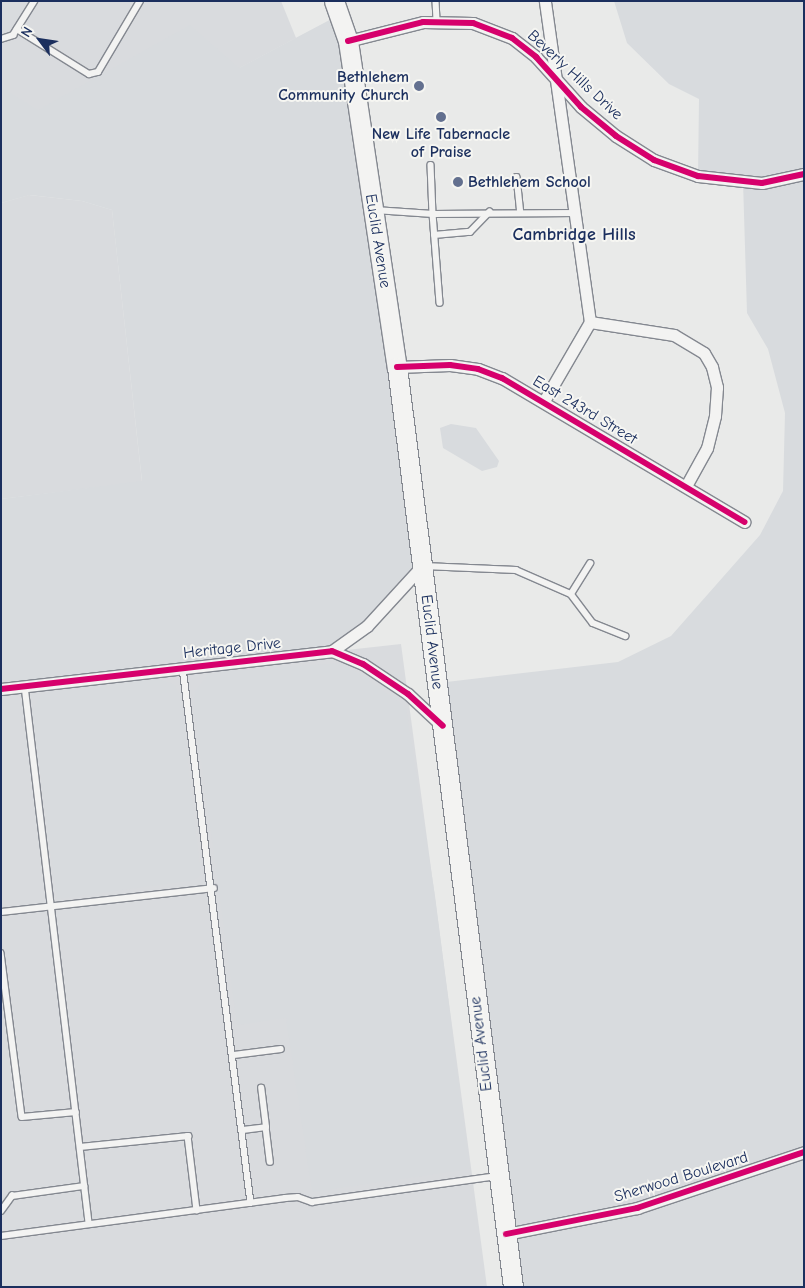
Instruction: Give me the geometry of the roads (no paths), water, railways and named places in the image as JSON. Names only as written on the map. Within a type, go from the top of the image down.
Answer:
[{"type":"main road","name":"Euclid Avenue","points":[[334,1],[348,41],[397,367],[443,726],[496,1176],[513,1287]]},
{"type":"street","points":[[544,401],[590,322],[545,1]]},
{"type":"street","name":"Beverly Hills Drive","points":[[348,41],[391,28],[437,21],[473,23],[512,38],[554,76],[581,106],[616,136],[654,160],[698,176],[762,183],[804,174]]},
{"type":"street","points":[[590,322],[674,335],[704,353],[712,367],[717,387],[715,416],[707,448],[686,486]]},
{"type":"street","name":"East 243rd Street","points":[[397,367],[450,365],[478,369],[502,378],[544,401],[745,522]]},
{"type":"street","name":"Heritage Drive","points":[[1,689],[332,651],[367,626],[422,566]]},
{"type":"street","name":"Heritage Drive","points":[[332,651],[362,664],[408,694],[443,726]]},
{"type":"street","name":"Sherwood Boulevard","points":[[506,1234],[638,1208],[804,1152]]},
{"type":"lane","points":[[1,39],[14,35],[34,1]]},
{"type":"lane","points":[[17,29],[89,74],[98,72],[140,1]]},
{"type":"lane","points":[[436,1],[437,21]]},
{"type":"lane","points":[[431,165],[434,235],[440,303]]},
{"type":"lane","points":[[518,177],[521,213]]},
{"type":"lane","points":[[373,210],[433,214],[489,212],[576,214]]},
{"type":"lane","points":[[434,235],[470,232],[489,212]]},
{"type":"lane","points":[[572,594],[590,564]]},
{"type":"lane","points":[[422,566],[516,570],[572,594],[593,623],[626,636]]},
{"type":"lane","points":[[183,668],[214,888],[252,1203]]},
{"type":"lane","points":[[25,686],[89,1223]]},
{"type":"lane","points":[[1,912],[52,908],[214,888]]},
{"type":"lane","points":[[1,953],[22,1117],[76,1112]]},
{"type":"lane","points":[[234,1055],[281,1049]]},
{"type":"lane","points":[[261,1088],[270,1162]]},
{"type":"lane","points":[[243,1130],[266,1127]]},
{"type":"lane","points":[[80,1147],[188,1136],[197,1210]]},
{"type":"lane","points":[[1,1236],[298,1197],[312,1202],[496,1176]]},
{"type":"lane","points":[[1,1211],[12,1196],[84,1186]]},
{"type":"place","name":"Bethlehem Community Church","points":[[419,86]]},
{"type":"place","name":"New Life Tabernacle of Praise","points":[[441,117]]},
{"type":"place","name":"Bethlehem School","points":[[458,182]]},
{"type":"district","name":"Cambridge Hills","points":[[574,235]]}]
